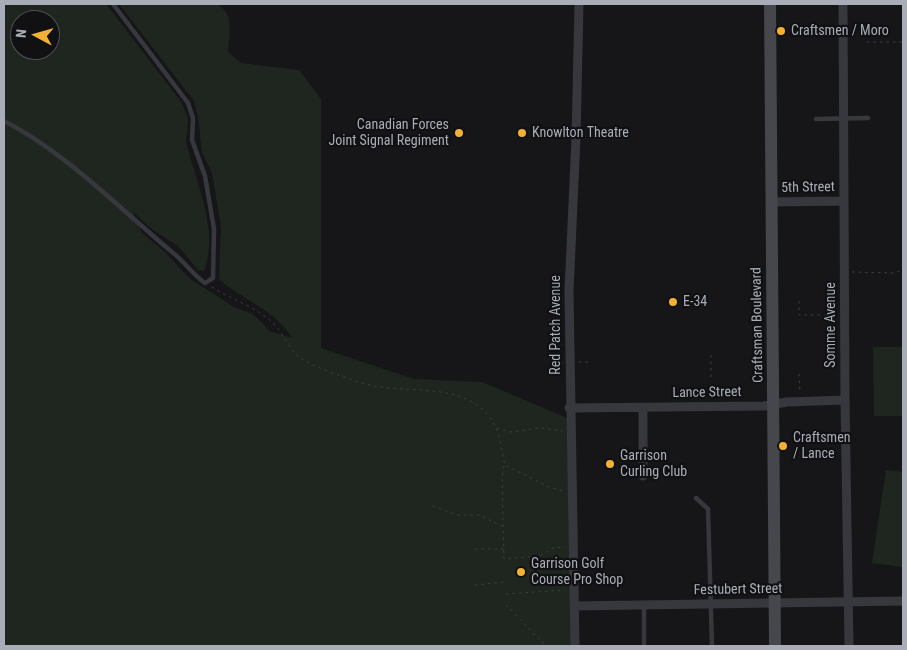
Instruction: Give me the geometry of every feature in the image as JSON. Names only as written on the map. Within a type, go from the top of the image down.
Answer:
[{"type":"street","name":"Red Patch Avenue","points":[[575,646],[569,408],[569,291],[580,4]]},
{"type":"street","name":"Craftsman Boulevard","points":[[770,4],[775,646]]},
{"type":"street","name":"Somme Avenue","points":[[843,4],[845,400],[849,646]]},
{"type":"street","name":"5th Street","points":[[772,202],[844,201]]},
{"type":"street","name":"Lance Street","points":[[569,408],[643,408],[845,400]]},
{"type":"street","points":[[643,408],[643,476]]},
{"type":"street","name":"Festubert Street","points":[[574,606],[903,601]]},
{"type":"lane","points":[[4,121],[62,159],[149,234],[174,253],[197,277],[205,282],[213,278],[214,229],[205,176],[192,140],[193,118],[188,103],[113,4]]},
{"type":"lane","points":[[816,119],[868,118]]},
{"type":"lane","points":[[696,498],[708,509],[712,646]]},
{"type":"lane","points":[[644,605],[644,646]]},
{"type":"path","points":[[867,42],[903,42]]},
{"type":"path","points":[[844,272],[894,273],[903,270]]},
{"type":"path","points":[[205,282],[228,298],[253,309],[274,324],[298,357],[367,384],[431,390],[469,398],[497,428],[504,465],[502,477],[504,559],[540,556],[553,548],[572,547]]},
{"type":"path","points":[[799,301],[799,315],[826,315]]},
{"type":"path","points":[[711,355],[711,378]]},
{"type":"path","points":[[799,374],[800,402]]},
{"type":"path","points":[[497,428],[510,432],[541,428],[570,432]]},
{"type":"path","points":[[504,465],[549,486],[571,493]]},
{"type":"path","points":[[433,506],[457,515],[480,515],[503,527]]},
{"type":"path","points":[[475,549],[504,549]]},
{"type":"path","points":[[474,585],[505,582]]},
{"type":"path","points":[[506,594],[574,589]]},
{"type":"path","points":[[506,605],[546,646]]},
{"type":"shaded area","points":[[4,4],[107,5],[182,103],[186,112],[188,122],[186,140],[208,224],[208,256],[204,271],[198,270],[178,246],[153,230],[132,211],[142,233],[164,251],[189,278],[234,307],[252,314],[269,331],[292,338],[277,320],[219,279],[221,227],[212,173],[202,153],[198,117],[194,101],[119,4],[216,4],[226,12],[230,24],[228,52],[241,63],[299,70],[321,99],[321,348],[414,379],[482,382],[572,420],[571,646],[4,646]]},
{"type":"shaded area","points":[[873,347],[903,347],[903,416],[874,416]]},
{"type":"shaded area","points":[[886,470],[903,472],[903,567],[872,563]]},
{"type":"place","name":"Craftsmen / Moro","points":[[781,31]]},
{"type":"place","name":"Canadian Forces Joint Signal Regiment","points":[[459,133]]},
{"type":"place","name":"Knowlton Theatre","points":[[522,133]]},
{"type":"place","name":"E-34","points":[[673,302]]},
{"type":"place","name":"Craftsmen / Lance","points":[[783,446]]},
{"type":"place","name":"Garrison Curling Club","points":[[610,464]]},
{"type":"place","name":"Garrison Golf Course Pro Shop","points":[[521,572]]}]
